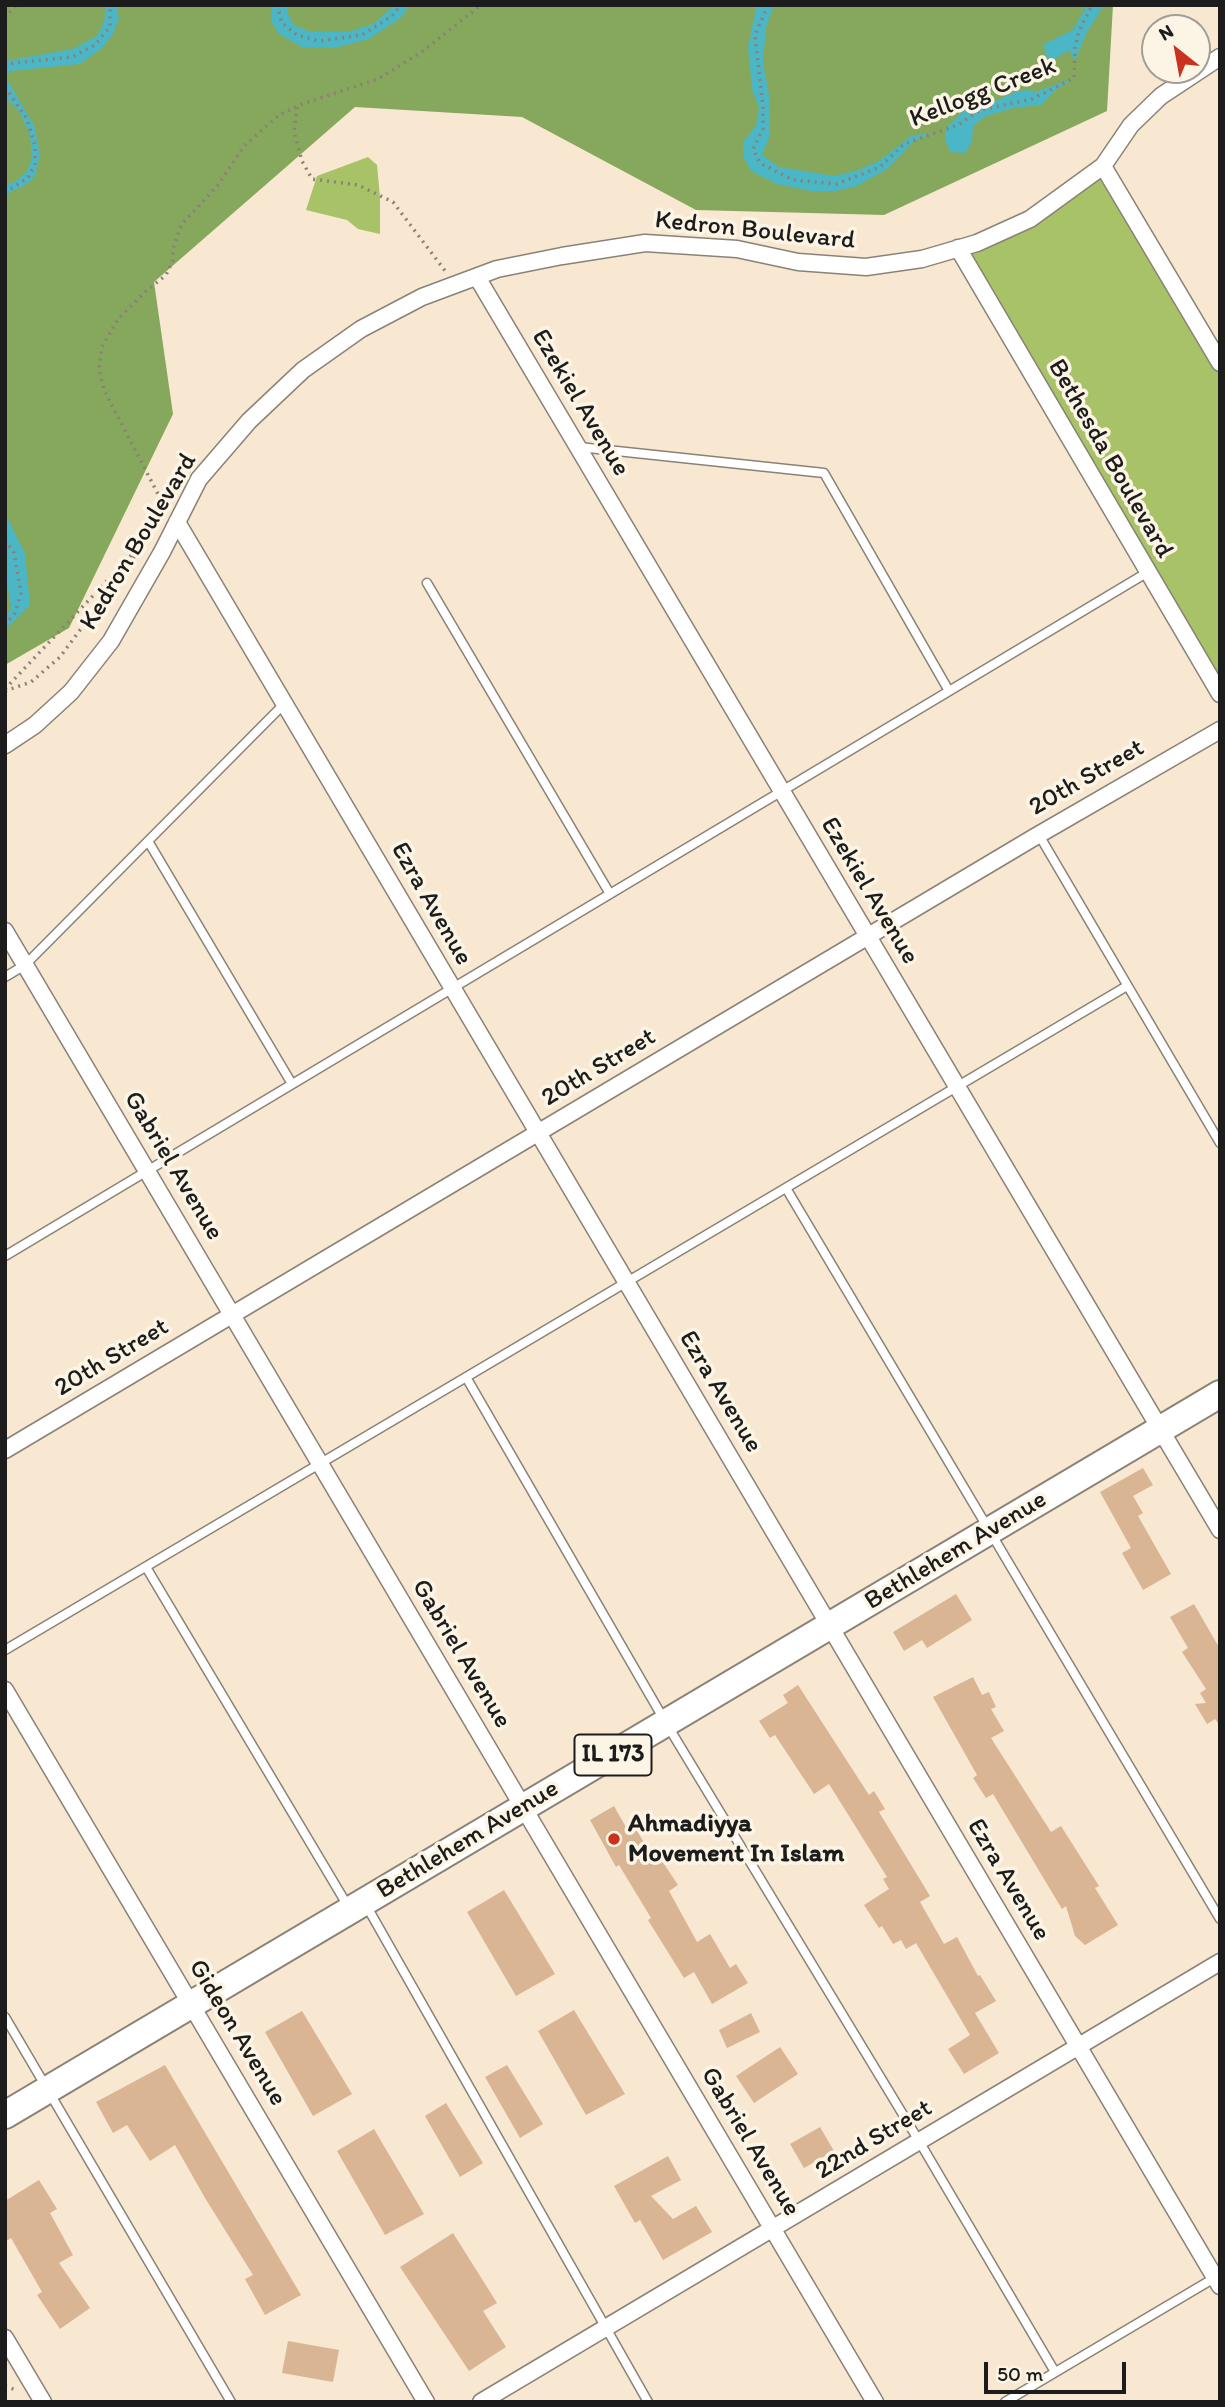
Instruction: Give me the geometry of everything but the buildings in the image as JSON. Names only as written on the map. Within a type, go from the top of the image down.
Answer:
[{"type":"main road","name":"Bethlehem Avenue","points":[[5,2115],[1220,1394]]},
{"type":"street","name":"Kedron Boulevard","points":[[5,745],[35,725],[71,692],[111,641],[199,480],[249,421],[303,370],[360,329],[422,297],[497,269],[645,243],[737,249],[798,262],[866,267],[922,259],[977,243],[1030,219],[1102,166],[1131,125],[1161,96],[1220,57]]},
{"type":"street","points":[[1102,166],[1220,363]]},
{"type":"street","name":"Bethesda Boulevard","points":[[958,248],[1220,694]]},
{"type":"street","name":"Ezekiel Avenue","points":[[477,276],[1220,1530]]},
{"type":"street","name":"Ezra Avenue","points":[[177,522],[1218,2280]]},
{"type":"street","name":"20th Street","points":[[5,1450],[868,936],[1220,730]]},
{"type":"street","name":"Gabriel Avenue","points":[[5,931],[876,2402]]},
{"type":"street","name":"Gideon Avenue","points":[[5,1690],[426,2402]]},
{"type":"street","name":"22nd Street","points":[[481,2402],[1220,1962]]},
{"type":"street","points":[[5,2338],[43,2402]]},
{"type":"lane","points":[[578,447],[824,473],[949,691]]},
{"type":"lane","points":[[5,1256],[1148,572]]},
{"type":"lane","points":[[427,583],[610,894]]},
{"type":"lane","points":[[5,976],[25,965],[285,704]]},
{"type":"lane","points":[[1039,835],[1220,1143]]},
{"type":"lane","points":[[148,841],[292,1084]]},
{"type":"lane","points":[[5,1650],[1127,986]]},
{"type":"lane","points":[[786,1188],[1220,1919]]},
{"type":"lane","points":[[466,1377],[666,1723],[919,2141],[1055,2372]]},
{"type":"lane","points":[[146,1567],[358,1906],[648,2402]]},
{"type":"lane","points":[[5,2017],[231,2402]]},
{"type":"lane","points":[[1005,2402],[1218,2280]]},
{"type":"path","points":[[5,18],[16,5]]},
{"type":"path","points":[[5,67],[13,63],[72,57],[95,45],[110,27],[110,5]]},
{"type":"path","points":[[277,5],[282,23],[297,35],[319,41],[362,35],[392,16],[401,5]]},
{"type":"path","points":[[5,690],[31,682],[60,657],[150,535],[160,511],[158,494],[104,390],[99,369],[102,347],[118,319],[166,275],[173,260],[173,249],[181,225],[218,185],[244,146],[279,115],[378,79],[423,51],[481,5]]},
{"type":"path","name":"Kellogg Creek","points":[[768,5],[755,35],[763,129],[753,149],[760,163],[793,180],[837,184],[880,167],[904,144],[958,125],[980,110],[1032,99],[1074,78],[1075,48],[1079,31],[1092,5]]},
{"type":"path","points":[[5,87],[27,118],[33,135],[35,164],[29,178],[5,189]]},
{"type":"path","points":[[297,107],[294,132],[302,161],[312,179],[358,185],[393,202],[454,285]]},
{"type":"path","points":[[5,690],[150,535]]},
{"type":"path","points":[[5,540],[13,553],[21,593],[15,614],[5,625]]},
{"type":"green space","points":[[5,5],[1113,5],[1107,111],[884,215],[696,210],[522,117],[355,107],[154,282],[173,414],[69,628],[5,665]]},
{"type":"green space","points":[[368,157],[377,165],[380,234],[358,229],[347,220],[306,210],[317,176]]},
{"type":"green space","points":[[1103,166],[1220,363],[1220,690],[958,248],[977,243]]},
{"type":"water","points":[[106,5],[116,5],[119,18],[113,34],[102,48],[80,64],[10,71],[6,78],[34,125],[40,155],[35,176],[27,184],[5,195],[5,183],[11,184],[25,174],[32,160],[30,135],[19,111],[5,97],[5,61],[73,49],[97,36],[104,22]]},
{"type":"water","points":[[272,5],[287,5],[294,25],[311,32],[348,32],[373,24],[395,5],[409,5],[402,17],[369,39],[334,48],[302,47],[279,34],[272,23]]},
{"type":"water","points":[[757,5],[774,5],[766,28],[763,62],[769,95],[770,136],[762,155],[779,167],[834,176],[856,171],[879,161],[911,136],[932,133],[913,142],[887,169],[857,186],[836,191],[811,191],[777,184],[751,171],[743,156],[743,142],[756,126],[759,108],[752,89],[748,47]]},
{"type":"water","points":[[1087,5],[1104,5],[1086,34],[1075,61],[1069,50],[1051,61],[1045,54],[1044,44],[1073,30]]},
{"type":"water","points":[[1074,78],[1054,91],[1041,105],[1013,108],[986,116],[973,126],[972,142],[965,153],[950,152],[945,139],[945,129],[970,105],[989,104],[1018,91],[1035,92]]},
{"type":"water","points":[[5,513],[25,554],[30,605],[5,630],[5,620],[11,608],[5,567]]},
{"type":"place","name":"Ahmadiyya Movement In Islam","points":[[614,1839]]}]
